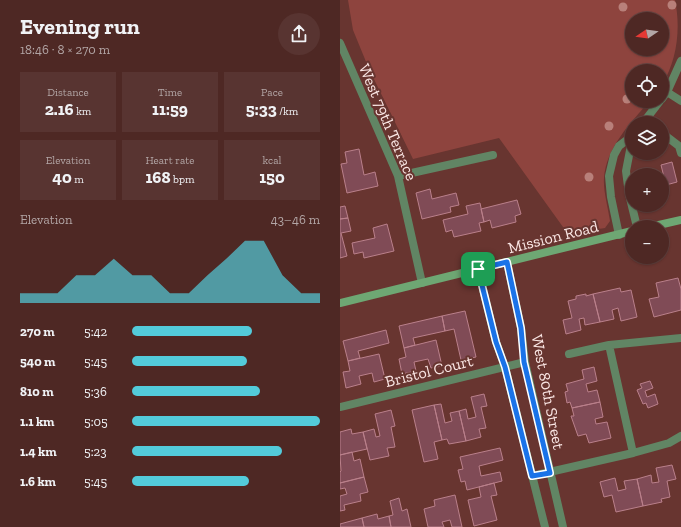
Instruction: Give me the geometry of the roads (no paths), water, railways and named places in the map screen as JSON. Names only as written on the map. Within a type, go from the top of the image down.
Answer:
[{"type":"main road","points":[[669,223],[681,220]]},
{"type":"main road","name":"Mission Road","points":[[340,303],[625,233]]},
{"type":"street","name":"West 79th Terrace","points":[[340,42],[398,176],[422,283]]},
{"type":"street","points":[[669,85],[681,61]]},
{"type":"street","points":[[669,97],[681,101]]},
{"type":"street","points":[[669,137],[680,146],[681,153]]},
{"type":"street","points":[[619,234],[611,197],[609,176],[614,155],[618,146],[625,141]]},
{"type":"street","points":[[398,176],[493,155]]},
{"type":"street","points":[[628,160],[626,171],[629,194],[635,220]]},
{"type":"street","name":"West 80th Street","points":[[507,262],[521,328],[524,362],[563,527]]},
{"type":"street","name":"West 80th Street","points":[[478,269],[496,342],[505,367],[545,527]]},
{"type":"street","points":[[569,354],[609,345],[681,338]]},
{"type":"street","points":[[609,345],[633,453]]},
{"type":"street","name":"Bristol Court","points":[[340,407],[524,362]]},
{"type":"street","points":[[532,476],[633,453],[669,443],[681,436]]}]
